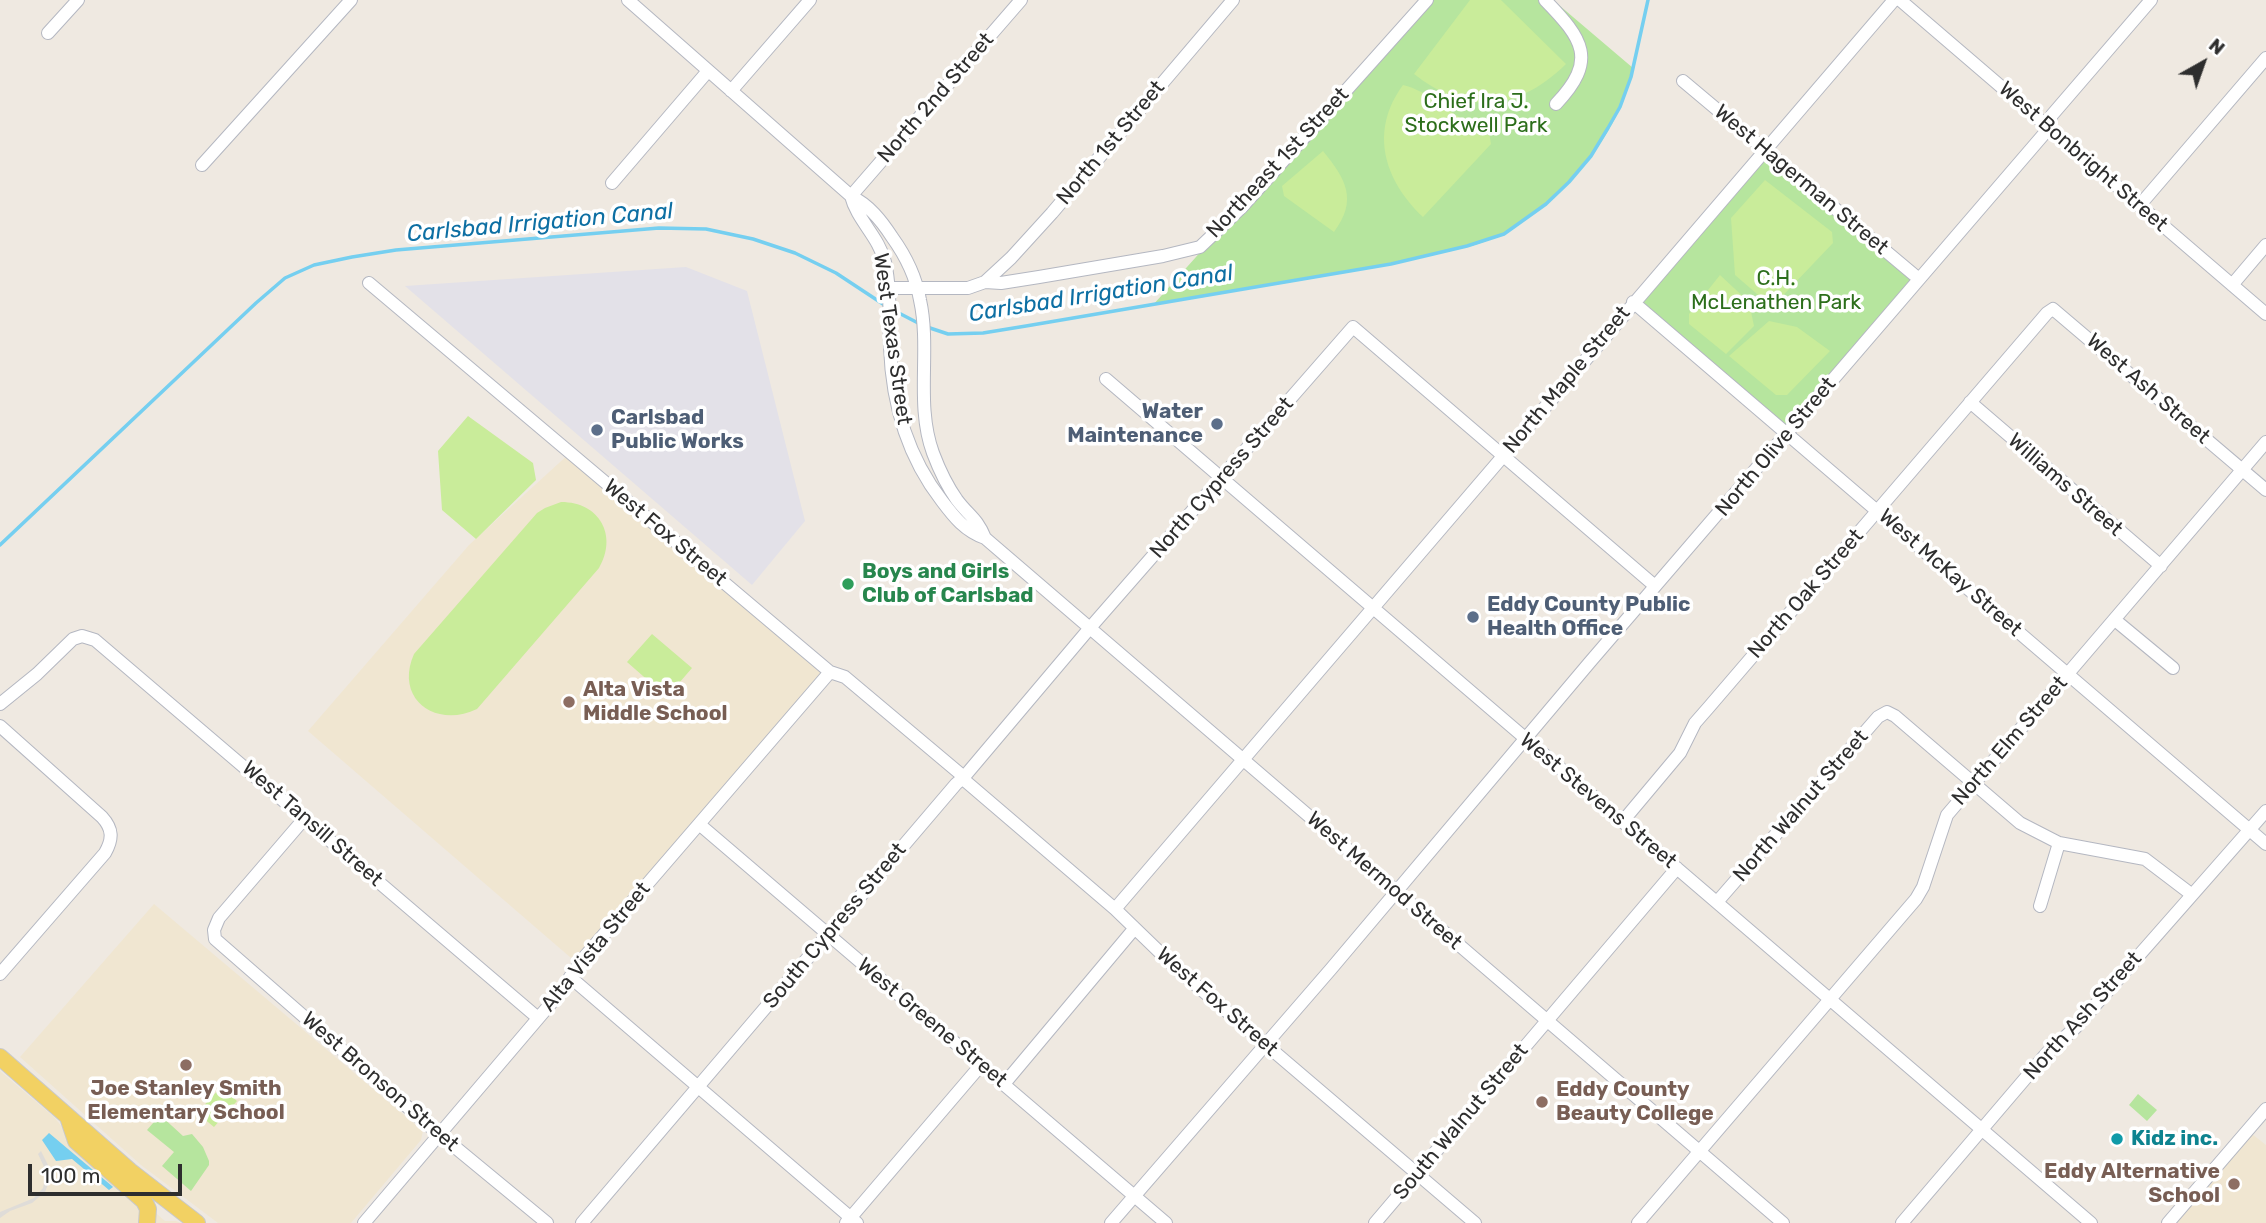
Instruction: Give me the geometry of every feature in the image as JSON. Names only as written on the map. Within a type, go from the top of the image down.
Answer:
[{"type":"main road","points":[[0,1057],[139,1178],[197,1223]]},
{"type":"main road","points":[[68,1117],[76,1141],[144,1201],[148,1207],[147,1223]]},
{"type":"street","points":[[48,33],[78,0]]},
{"type":"street","points":[[202,165],[351,0]]},
{"type":"street","name":"West Texas Street","points":[[628,0],[851,196],[862,201],[887,229],[903,254],[919,294],[924,338],[925,412],[932,452],[956,499],[979,523],[985,538]]},
{"type":"street","points":[[731,91],[810,0]]},
{"type":"street","name":"North 2nd Street","points":[[851,196],[1021,0]]},
{"type":"street","name":"North 1st Street","points":[[985,282],[1012,258],[1036,231],[1233,0]]},
{"type":"street","name":"Northeast 1st Street","points":[[888,288],[919,294],[968,288],[985,282],[1001,283],[1026,279],[1163,256],[1200,247],[1241,208],[1427,0]]},
{"type":"street","points":[[1545,0],[1573,32],[1579,45],[1580,71],[1577,80],[1556,104]]},
{"type":"street","name":"North Maple Street","points":[[1115,909],[1894,0]]},
{"type":"street","name":"West Bonbright Street","points":[[1900,0],[2266,314]]},
{"type":"street","name":"North Olive Street","points":[[1111,1223],[2044,134],[2052,115],[2151,0]]},
{"type":"street","points":[[2139,206],[2266,58]]},
{"type":"street","points":[[612,183],[708,71]]},
{"type":"street","name":"West Hagerman Street","points":[[1682,81],[1919,279]]},
{"type":"street","name":"West Texas Street","points":[[851,196],[854,209],[869,227],[882,252],[888,288],[893,382],[902,427],[909,445],[929,484],[948,509],[970,533],[985,538]]},
{"type":"street","points":[[2232,285],[2266,245]]},
{"type":"street","name":"West Fox Street","points":[[369,283],[830,673],[845,677],[1115,909],[1134,929],[1266,1045],[1475,1223]]},
{"type":"street","name":"West McKay Street","points":[[1633,302],[2266,844]]},
{"type":"street","name":"North Oak Street","points":[[1623,821],[1680,753],[1695,723],[2053,309]]},
{"type":"street","name":"West Ash Street","points":[[2053,309],[2242,470]]},
{"type":"street","name":"North Cypress Street","points":[[1089,629],[1353,327],[1504,455]]},
{"type":"street","name":"West Stevens Street","points":[[1106,379],[2091,1223]]},
{"type":"street","name":"Williams Street","points":[[1970,402],[2161,566]]},
{"type":"street","name":"North Elm Street","points":[[1638,1223],[1916,899],[1923,887],[1947,815],[2266,442]]},
{"type":"street","points":[[1504,455],[1655,586]]},
{"type":"street","points":[[2242,470],[2266,490]]},
{"type":"street","name":"West Mermod Street","points":[[985,538],[1783,1223]]},
{"type":"street","points":[[2115,620],[2173,668]]},
{"type":"street","name":"South Cypress Street","points":[[582,1223],[1089,629]]},
{"type":"street","name":"West Tansill Street","points":[[0,704],[37,674],[73,639],[82,636],[95,640],[538,1018]]},
{"type":"street","name":"Alta Vista Street","points":[[364,1223],[538,1018],[581,961],[830,673]]},
{"type":"street","name":"North Walnut Street","points":[[1717,902],[1878,717],[1887,712],[1973,783]]},
{"type":"street","points":[[0,726],[102,817],[110,829],[112,839],[97,862],[0,974]]},
{"type":"street","points":[[1973,783],[2020,823],[2059,843],[2145,859],[2191,894]]},
{"type":"street","name":"North Ash Street","points":[[1902,1223],[2047,1053],[2076,1028],[2266,811]]},
{"type":"street","name":"West Bronson Street","points":[[304,819],[219,918],[214,930],[215,939],[439,1134],[547,1223]]},
{"type":"street","name":"West Greene Street","points":[[699,824],[1166,1223]]},
{"type":"street","points":[[2040,906],[2059,843]]},
{"type":"street","points":[[1547,1021],[1677,868]]},
{"type":"street","points":[[1004,1084],[1134,929]]},
{"type":"street","points":[[570,978],[851,1221],[981,1065]]},
{"type":"street","name":"South Walnut Street","points":[[1375,1223],[1547,1021]]},
{"type":"street","points":[[2168,1223],[2266,1109]]},
{"type":"shaded area","points":[[686,267],[747,291],[805,521],[752,585],[405,286]]},
{"type":"shaded area","name":"Alta Vista Middle School","points":[[570,453],[830,672],[578,964],[308,731],[469,545]]},
{"type":"shaded area","name":"Joe Stanley Smith Elementary School","points":[[154,904],[423,1131],[421,1140],[351,1223],[218,1223],[141,1165],[20,1057]]},
{"type":"shaded area","points":[[0,1071],[54,1117],[77,1145],[165,1221],[181,1223],[0,1223]]},
{"type":"shaded area","name":"Eddy Alternative School","points":[[2247,1130],[2266,1145],[2266,1223],[2168,1223]]},
{"type":"shaded area","points":[[41,1151],[50,1169],[50,1179],[45,1192],[32,1203],[0,1218],[0,1212],[34,1198],[43,1188],[46,1171],[38,1154]]},
{"type":"green space","name":"Chief Ira J. Stockwell Park","points":[[1426,0],[1553,0],[1633,68],[1615,118],[1586,163],[1548,202],[1528,218],[1497,237],[1477,244],[1357,270],[1153,305]]},
{"type":"green space","points":[[1470,0],[1501,0],[1566,64],[1548,80],[1511,99],[1473,102],[1434,88],[1414,74]]},
{"type":"green space","points":[[1403,85],[1429,96],[1489,132],[1491,144],[1423,217],[1399,187],[1386,154],[1386,120],[1392,102]]},
{"type":"green space","name":"C.H. McLenathen Park","points":[[1764,150],[1919,279],[1787,432],[1633,302]]},
{"type":"green space","points":[[1323,151],[1338,171],[1346,190],[1346,210],[1334,232],[1284,196],[1282,186]]},
{"type":"green space","points":[[1765,180],[1832,232],[1833,243],[1772,307],[1735,275],[1731,218]]},
{"type":"green space","points":[[1720,275],[1749,302],[1754,326],[1726,354],[1689,324],[1689,314]]},
{"type":"green space","points":[[1769,321],[1797,327],[1830,351],[1787,395],[1776,395],[1729,356]]},
{"type":"green space","points":[[468,416],[533,463],[536,480],[476,539],[442,510],[438,451]]},
{"type":"green space","points":[[561,502],[586,508],[602,523],[607,544],[599,568],[477,709],[447,715],[423,706],[414,696],[410,684],[409,670],[414,654],[537,513]]},
{"type":"green space","points":[[652,634],[692,668],[667,697],[627,662]]},
{"type":"green space","points":[[221,1087],[237,1101],[214,1127],[197,1113]]},
{"type":"green space","points":[[2138,1094],[2157,1110],[2147,1121],[2129,1105]]},
{"type":"green space","points":[[160,1115],[183,1136],[192,1134],[203,1147],[209,1161],[191,1191],[162,1166],[174,1152],[147,1130]]},
{"type":"water","points":[[49,1133],[113,1187],[109,1190],[72,1159],[56,1161],[42,1140]]},
{"type":"waterway","name":"Carlsbad Irrigation Canal","points":[[927,327],[948,334],[983,333],[1391,264],[1467,246],[1504,234],[1546,204],[1591,156],[1620,107],[1631,77],[1648,0]]},
{"type":"waterway","name":"Carlsbad Irrigation Canal","points":[[0,545],[256,303],[285,278],[314,265],[396,250],[659,228],[706,229],[753,239],[795,253],[836,273],[886,306]]},
{"type":"waterway","name":"Carlsbad Irrigation Canal","points":[[893,310],[920,324]]},
{"type":"place","name":"Water Maintenance","points":[[1217,424]]},
{"type":"place","name":"Carlsbad Public Works","points":[[597,430]]},
{"type":"place","name":"Boys and Girls Club of Carlsbad","points":[[848,584]]},
{"type":"place","name":"Eddy County Public Health Office","points":[[1473,617]]},
{"type":"place","name":"Alta Vista Middle School","points":[[569,702]]},
{"type":"place","name":"Joe Stanley Smith Elementary School","points":[[186,1065]]},
{"type":"place","name":"Eddy County Beauty College","points":[[1542,1102]]},
{"type":"place","name":"Kidz inc.","points":[[2117,1139]]},
{"type":"place","name":"Eddy Alternative School","points":[[2234,1184]]}]
